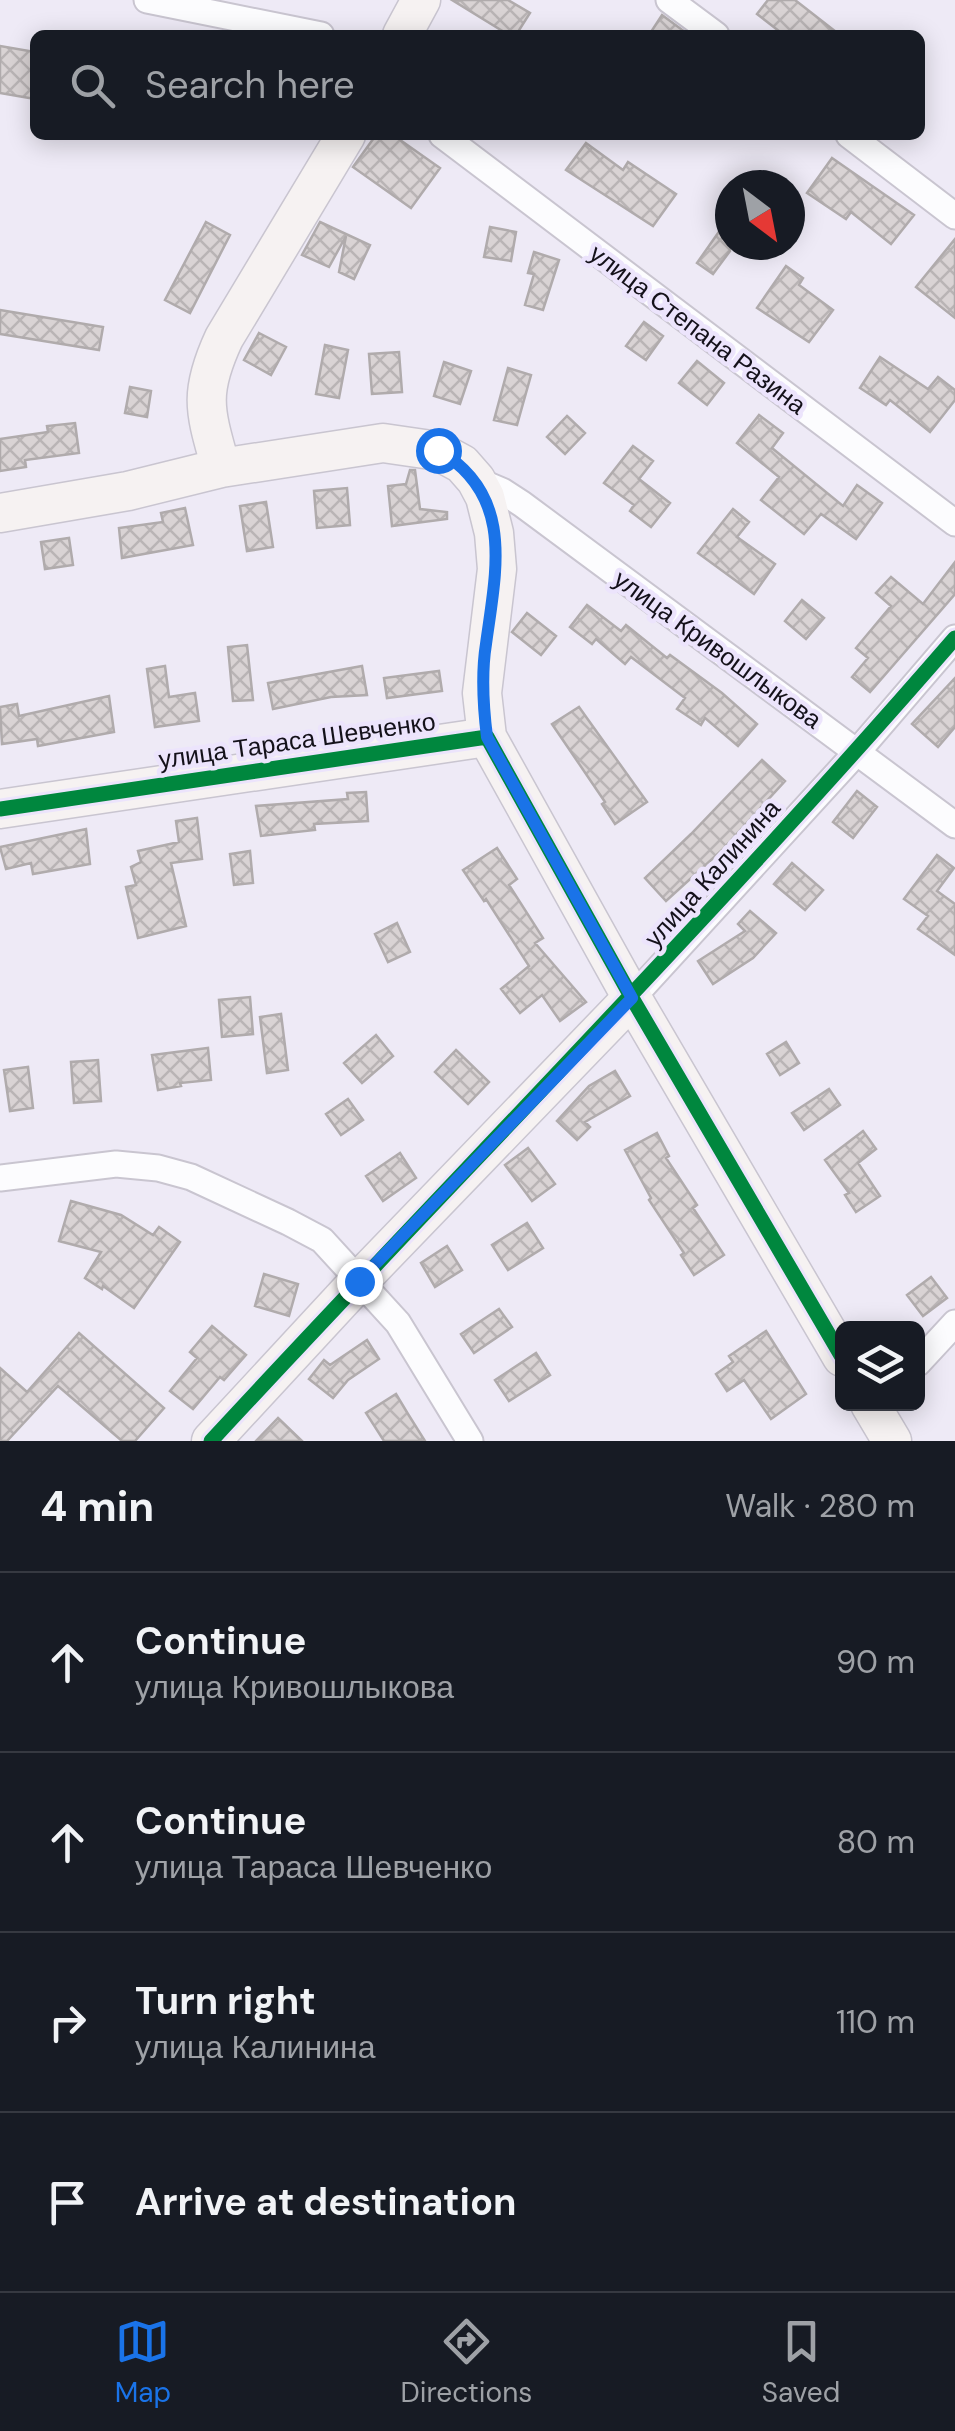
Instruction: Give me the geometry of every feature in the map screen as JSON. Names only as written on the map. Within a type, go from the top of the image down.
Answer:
[{"type":"street","points":[[147,0],[295,30]]},
{"type":"street","points":[[405,30],[421,0]]},
{"type":"street","points":[[670,0],[709,30]]},
{"type":"street","points":[[221,468],[205,411],[212,365],[224,338],[343,140]]},
{"type":"street","name":"улица Степана Разина","points":[[449,140],[955,524]]},
{"type":"street","points":[[856,140],[955,216]]},
{"type":"street","name":"улица Кривошлыкова","points":[[0,513],[128,491],[221,468],[382,443],[438,450],[462,464],[476,480],[502,490],[522,504],[955,825]]},
{"type":"street","points":[[476,480],[485,497],[498,569],[482,693],[487,737],[632,998],[835,1345]]},
{"type":"street","name":"улица Калинина","points":[[211,1441],[632,998],[857,752],[955,638]]},
{"type":"street","name":"улица Тараса Шевченко","points":[[0,809],[487,737]]},
{"type":"street","points":[[0,1178],[116,1164],[158,1168],[192,1177],[322,1240],[398,1322],[470,1441]]},
{"type":"street","points":[[925,1355],[955,1323]]},
{"type":"building","points":[[452,0],[508,0],[530,13],[519,30],[501,30]]},
{"type":"building","points":[[768,0],[795,0],[834,30],[778,30],[757,14]]},
{"type":"building","points":[[662,15],[682,30],[652,30]]},
{"type":"building","points":[[0,46],[30,51],[30,98],[0,93]]},
{"type":"building","points":[[372,140],[400,140],[440,168],[411,208],[353,167]]},
{"type":"building","points":[[586,143],[623,170],[628,162],[676,194],[653,226],[566,170]]},
{"type":"building","points":[[832,158],[914,215],[891,244],[851,212],[846,219],[807,193]]},
{"type":"building","points":[[206,222],[230,235],[190,313],[165,300]]},
{"type":"building","points":[[320,222],[370,245],[354,279],[339,272],[346,236],[329,267],[302,255]]},
{"type":"building","points":[[490,227],[516,232],[511,261],[484,257]]},
{"type":"building","points":[[715,237],[715,260],[723,260],[713,274],[697,263]]},
{"type":"building","points":[[955,239],[955,318],[916,287]]},
{"type":"building","points":[[534,252],[559,260],[543,310],[525,305],[534,274],[528,273]]},
{"type":"building","points":[[786,266],[803,278],[799,285],[833,310],[809,342],[757,308]]},
{"type":"building","points":[[0,310],[103,327],[99,350],[0,334]]},
{"type":"building","points":[[644,322],[663,336],[646,360],[626,346]]},
{"type":"building","points":[[259,333],[286,347],[271,375],[244,360]]},
{"type":"building","points":[[325,345],[348,350],[339,398],[316,394]]},
{"type":"building","points":[[399,352],[402,392],[372,394],[369,354]]},
{"type":"building","points":[[880,357],[928,389],[938,377],[955,390],[955,400],[930,432],[890,400],[886,405],[860,388]]},
{"type":"building","points":[[697,361],[724,383],[707,405],[679,383]]},
{"type":"building","points":[[444,362],[471,371],[460,404],[434,396]]},
{"type":"building","points":[[508,368],[531,375],[517,425],[494,420]]},
{"type":"building","points":[[130,387],[151,391],[147,417],[125,413]]},
{"type":"building","points":[[759,415],[783,433],[772,448],[843,506],[857,485],[882,503],[856,539],[821,514],[804,534],[761,500],[779,477],[737,443]]},
{"type":"building","points":[[567,416],[585,433],[565,454],[547,437]]},
{"type":"building","points":[[75,423],[79,453],[25,460],[26,467],[0,471],[0,439],[48,432],[47,426]]},
{"type":"building","points":[[633,446],[653,461],[639,479],[670,503],[651,527],[630,511],[634,505],[604,483]]},
{"type":"building","points":[[410,470],[415,470],[420,509],[447,512],[447,519],[392,526],[388,486],[406,484]]},
{"type":"building","points":[[347,488],[350,525],[317,528],[314,491]]},
{"type":"building","points":[[266,502],[273,547],[247,551],[240,506]]},
{"type":"building","points":[[185,508],[193,545],[122,558],[119,528],[163,522],[161,513]]},
{"type":"building","points":[[733,509],[749,522],[737,537],[775,564],[754,594],[698,553]]},
{"type":"building","points":[[69,538],[73,565],[45,569],[41,542]]},
{"type":"building","points":[[955,562],[955,594],[870,692],[852,677],[868,658],[856,648],[891,606],[876,593],[891,577],[923,604]]},
{"type":"building","points":[[802,600],[824,618],[806,639],[785,621]]},
{"type":"building","points":[[587,605],[621,631],[626,625],[667,658],[670,655],[757,724],[738,746],[705,718],[701,725],[677,709],[685,698],[631,657],[625,664],[596,639],[592,644],[570,627]]},
{"type":"building","points":[[527,613],[556,636],[541,655],[512,632]]},
{"type":"building","points":[[247,645],[253,700],[233,701],[228,647]]},
{"type":"building","points":[[165,666],[169,697],[195,693],[199,721],[155,727],[147,669]]},
{"type":"building","points":[[362,666],[367,695],[331,697],[273,709],[268,683]]},
{"type":"building","points":[[439,671],[442,691],[387,698],[384,678]]},
{"type":"building","points":[[955,678],[955,727],[938,747],[912,724]]},
{"type":"building","points":[[109,696],[114,732],[38,746],[37,739],[2,744],[0,707],[17,704],[19,716]]},
{"type":"building","points":[[579,707],[647,802],[615,824],[602,804],[605,802],[552,724]]},
{"type":"building","points":[[762,760],[785,781],[722,850],[666,901],[645,878]]},
{"type":"building","points":[[857,791],[877,807],[853,838],[833,822]]},
{"type":"building","points":[[366,792],[368,821],[314,824],[315,830],[261,836],[256,806],[348,799],[347,793]]},
{"type":"building","points":[[197,818],[202,859],[171,863],[186,926],[138,938],[126,887],[136,885],[131,867],[141,862],[138,851],[179,842],[176,821]]},
{"type":"building","points":[[86,829],[90,864],[33,874],[31,863],[6,869],[0,847]]},
{"type":"building","points":[[497,848],[517,879],[509,885],[543,938],[535,943],[586,1002],[560,1021],[542,995],[520,1013],[501,989],[529,966],[463,870]]},
{"type":"building","points":[[250,851],[253,883],[234,885],[230,854]]},
{"type":"building","points":[[937,855],[954,868],[937,891],[955,904],[955,955],[918,929],[928,916],[904,899]]},
{"type":"building","points":[[792,863],[823,890],[805,910],[774,884]]},
{"type":"building","points":[[750,911],[776,933],[753,958],[713,984],[698,961],[745,931],[738,924]]},
{"type":"building","points":[[397,923],[410,952],[388,962],[375,934]]},
{"type":"building","points":[[250,997],[253,1034],[222,1037],[219,1000]]},
{"type":"building","points":[[281,1014],[288,1070],[267,1073],[260,1017]]},
{"type":"building","points":[[376,1035],[393,1056],[362,1083],[344,1063]]},
{"type":"building","points":[[786,1042],[799,1063],[780,1075],[767,1054]]},
{"type":"building","points":[[208,1048],[211,1080],[158,1090],[152,1055]]},
{"type":"building","points":[[456,1050],[489,1082],[468,1104],[435,1072]]},
{"type":"building","points":[[98,1060],[101,1101],[74,1103],[71,1062]]},
{"type":"building","points":[[28,1067],[33,1108],[10,1111],[4,1070]]},
{"type":"building","points":[[615,1071],[630,1096],[585,1122],[590,1127],[577,1140],[557,1121],[589,1086]]},
{"type":"building","points":[[829,1089],[840,1105],[804,1130],[792,1113]]},
{"type":"building","points":[[348,1099],[363,1120],[341,1135],[326,1114]]},
{"type":"building","points":[[863,1131],[876,1149],[858,1163],[880,1196],[856,1212],[845,1195],[849,1193],[825,1160]]},
{"type":"building","points":[[657,1133],[669,1156],[666,1158],[697,1205],[693,1208],[724,1255],[694,1275],[649,1200],[625,1150]]},
{"type":"building","points":[[528,1148],[555,1184],[532,1201],[505,1165]]},
{"type":"building","points":[[400,1153],[416,1178],[383,1201],[366,1176]]},
{"type":"building","points":[[71,1201],[121,1215],[153,1235],[159,1227],[180,1242],[134,1308],[85,1278],[101,1252],[59,1241]]},
{"type":"building","points":[[527,1223],[543,1248],[508,1270],[492,1245]]},
{"type":"building","points":[[447,1246],[462,1270],[435,1287],[421,1263]]},
{"type":"building","points":[[264,1274],[298,1284],[289,1316],[255,1306]]},
{"type":"building","points":[[931,1277],[947,1298],[923,1316],[907,1295]]},
{"type":"building","points":[[499,1309],[512,1327],[474,1353],[461,1334]]},
{"type":"building","points":[[212,1326],[246,1355],[224,1380],[220,1377],[193,1409],[170,1391],[197,1358],[190,1352]]},
{"type":"building","points":[[766,1331],[806,1394],[771,1419],[744,1380],[727,1391],[716,1374],[733,1362],[729,1356]]},
{"type":"building","points":[[79,1333],[164,1408],[135,1441],[122,1441],[58,1386],[7,1441],[0,1441],[0,1368],[27,1392]]},
{"type":"building","points":[[367,1340],[379,1359],[348,1380],[333,1398],[309,1379],[324,1360],[330,1365]]},
{"type":"building","points":[[536,1353],[550,1375],[509,1401],[495,1380]]},
{"type":"building","points":[[396,1394],[425,1441],[384,1441],[366,1413]]},
{"type":"building","points":[[278,1418],[302,1441],[256,1441]]},
{"type":"cycle path","points":[[211,1441],[680,943],[955,638]]},
{"type":"cycle path","points":[[0,809],[487,737],[632,998],[835,1345]]},
{"type":"route","points":[[359,1281],[632,998],[487,737],[482,693],[498,569],[494,533],[485,497],[476,480],[462,464],[438,450]]}]
